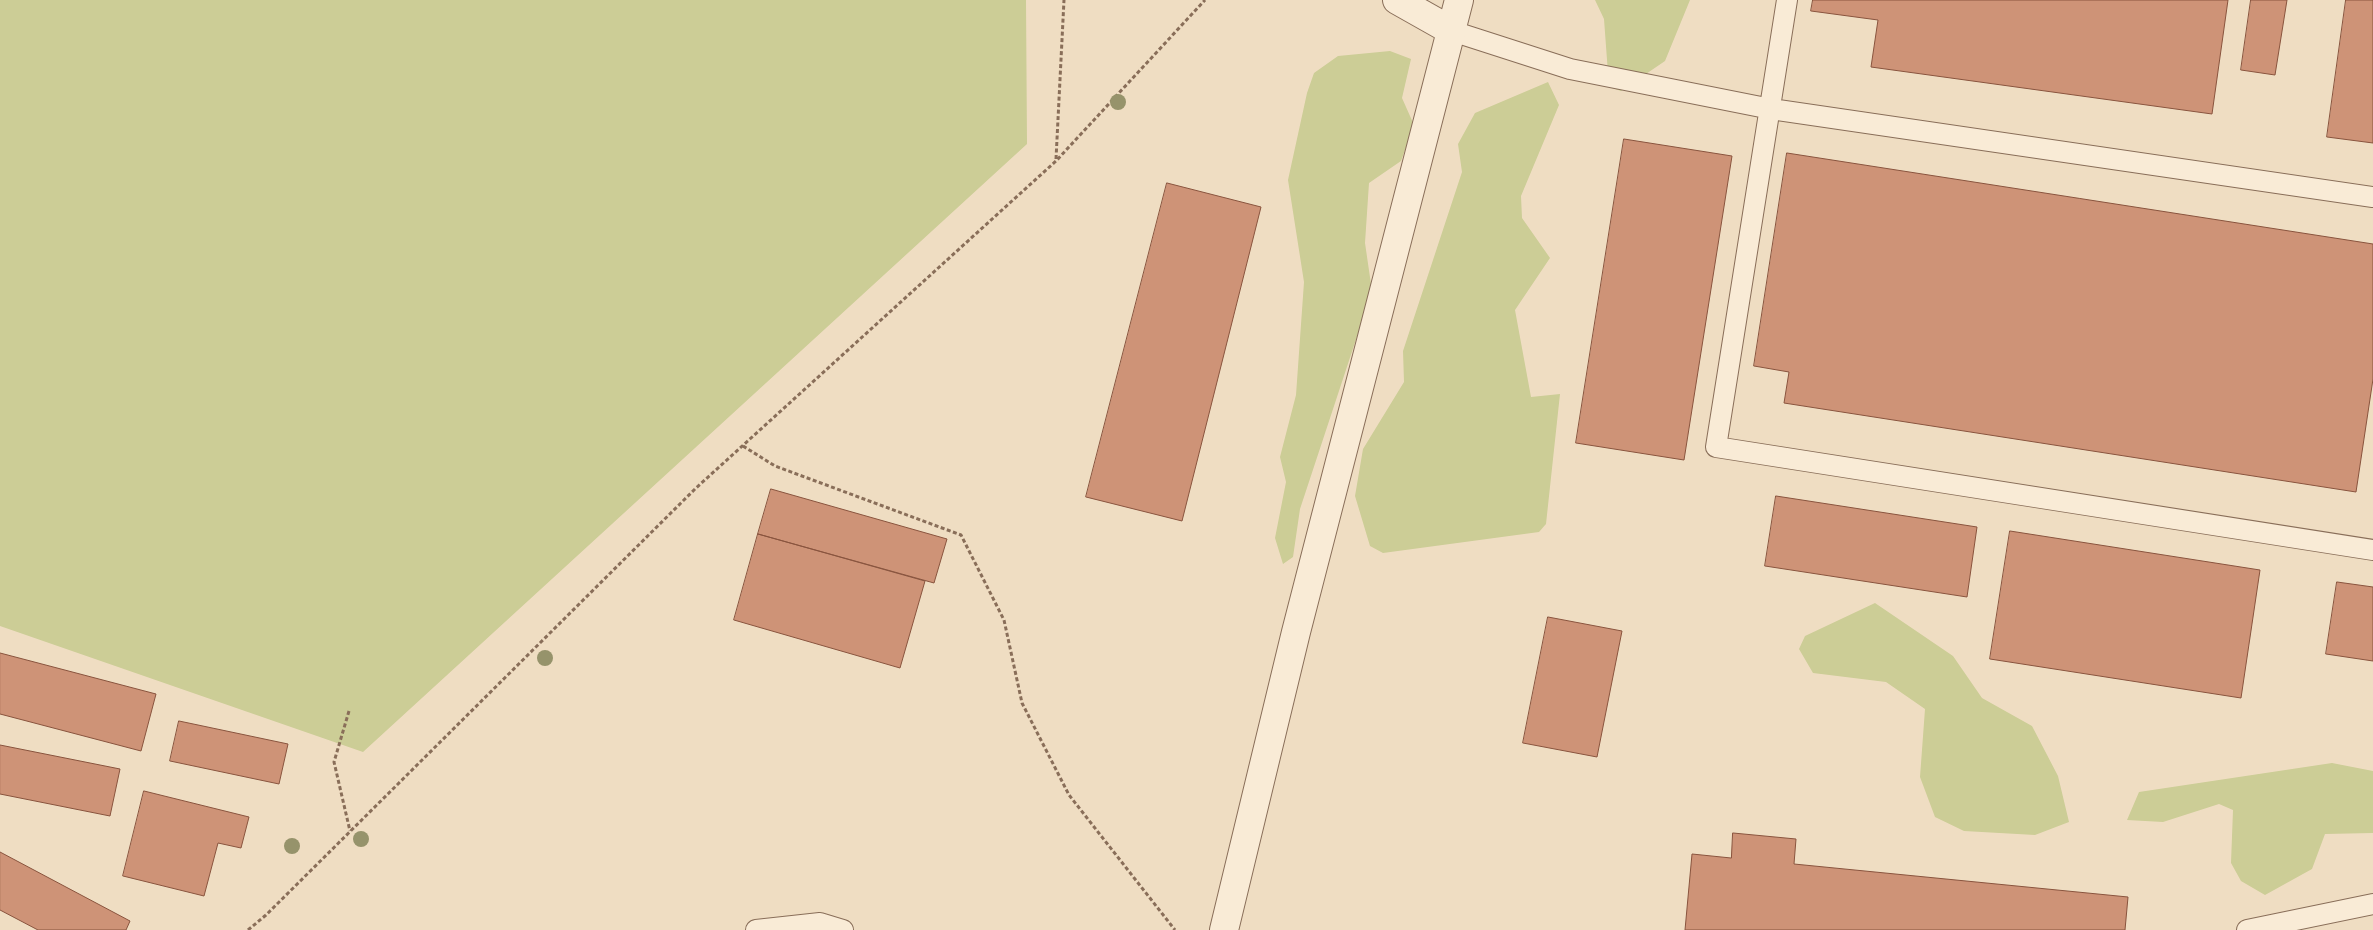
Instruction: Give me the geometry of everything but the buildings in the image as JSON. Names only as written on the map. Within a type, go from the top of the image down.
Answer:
[{"type":"street","points":[[1397,0],[1452,31]]},
{"type":"street","points":[[1224,930],[1296,632],[1459,0]]},
{"type":"lane","points":[[1787,0],[1716,447],[2373,550]]},
{"type":"lane","points":[[1452,31],[1570,69],[1771,109],[2373,197]]},
{"type":"lane","points":[[2247,930],[2373,904]]},
{"type":"lane","points":[[756,930],[820,923],[843,930]]},
{"type":"path","points":[[1056,161],[1064,0]]},
{"type":"path","points":[[248,930],[266,915],[626,557],[743,446],[1056,161],[1205,0]]},
{"type":"path","points":[[743,446],[775,466],[961,535],[1004,620],[1022,702],[1069,796],[1175,930]]},
{"type":"path","points":[[349,711],[334,762],[350,831]]},
{"type":"green space","points":[[0,0],[1026,0],[1027,144],[363,752],[0,626]]},
{"type":"green space","points":[[1595,0],[1690,0],[1665,61],[1621,91],[1609,87],[1604,19]]},
{"type":"green space","points":[[1390,51],[1411,59],[1402,98],[1414,125],[1401,161],[1369,183],[1365,243],[1372,291],[1300,509],[1293,557],[1283,564],[1275,538],[1286,482],[1280,457],[1296,395],[1304,282],[1288,180],[1307,93],[1314,73],[1338,56]]},
{"type":"green space","points":[[1548,82],[1559,105],[1521,196],[1522,218],[1550,258],[1515,310],[1531,397],[1560,394],[1546,524],[1539,532],[1383,553],[1370,546],[1355,496],[1363,449],[1404,382],[1403,351],[1462,172],[1458,144],[1475,113]]},
{"type":"green space","points":[[1875,603],[1953,656],[1982,698],[2032,726],[2058,776],[2069,822],[2035,835],[1964,831],[1935,817],[1920,777],[1925,709],[1886,682],[1813,673],[1799,649],[1805,636]]},
{"type":"green space","points":[[2332,763],[2373,771],[2373,833],[2325,834],[2312,869],[2265,895],[2241,881],[2231,863],[2233,810],[2219,804],[2163,822],[2127,820],[2139,792]]}]
